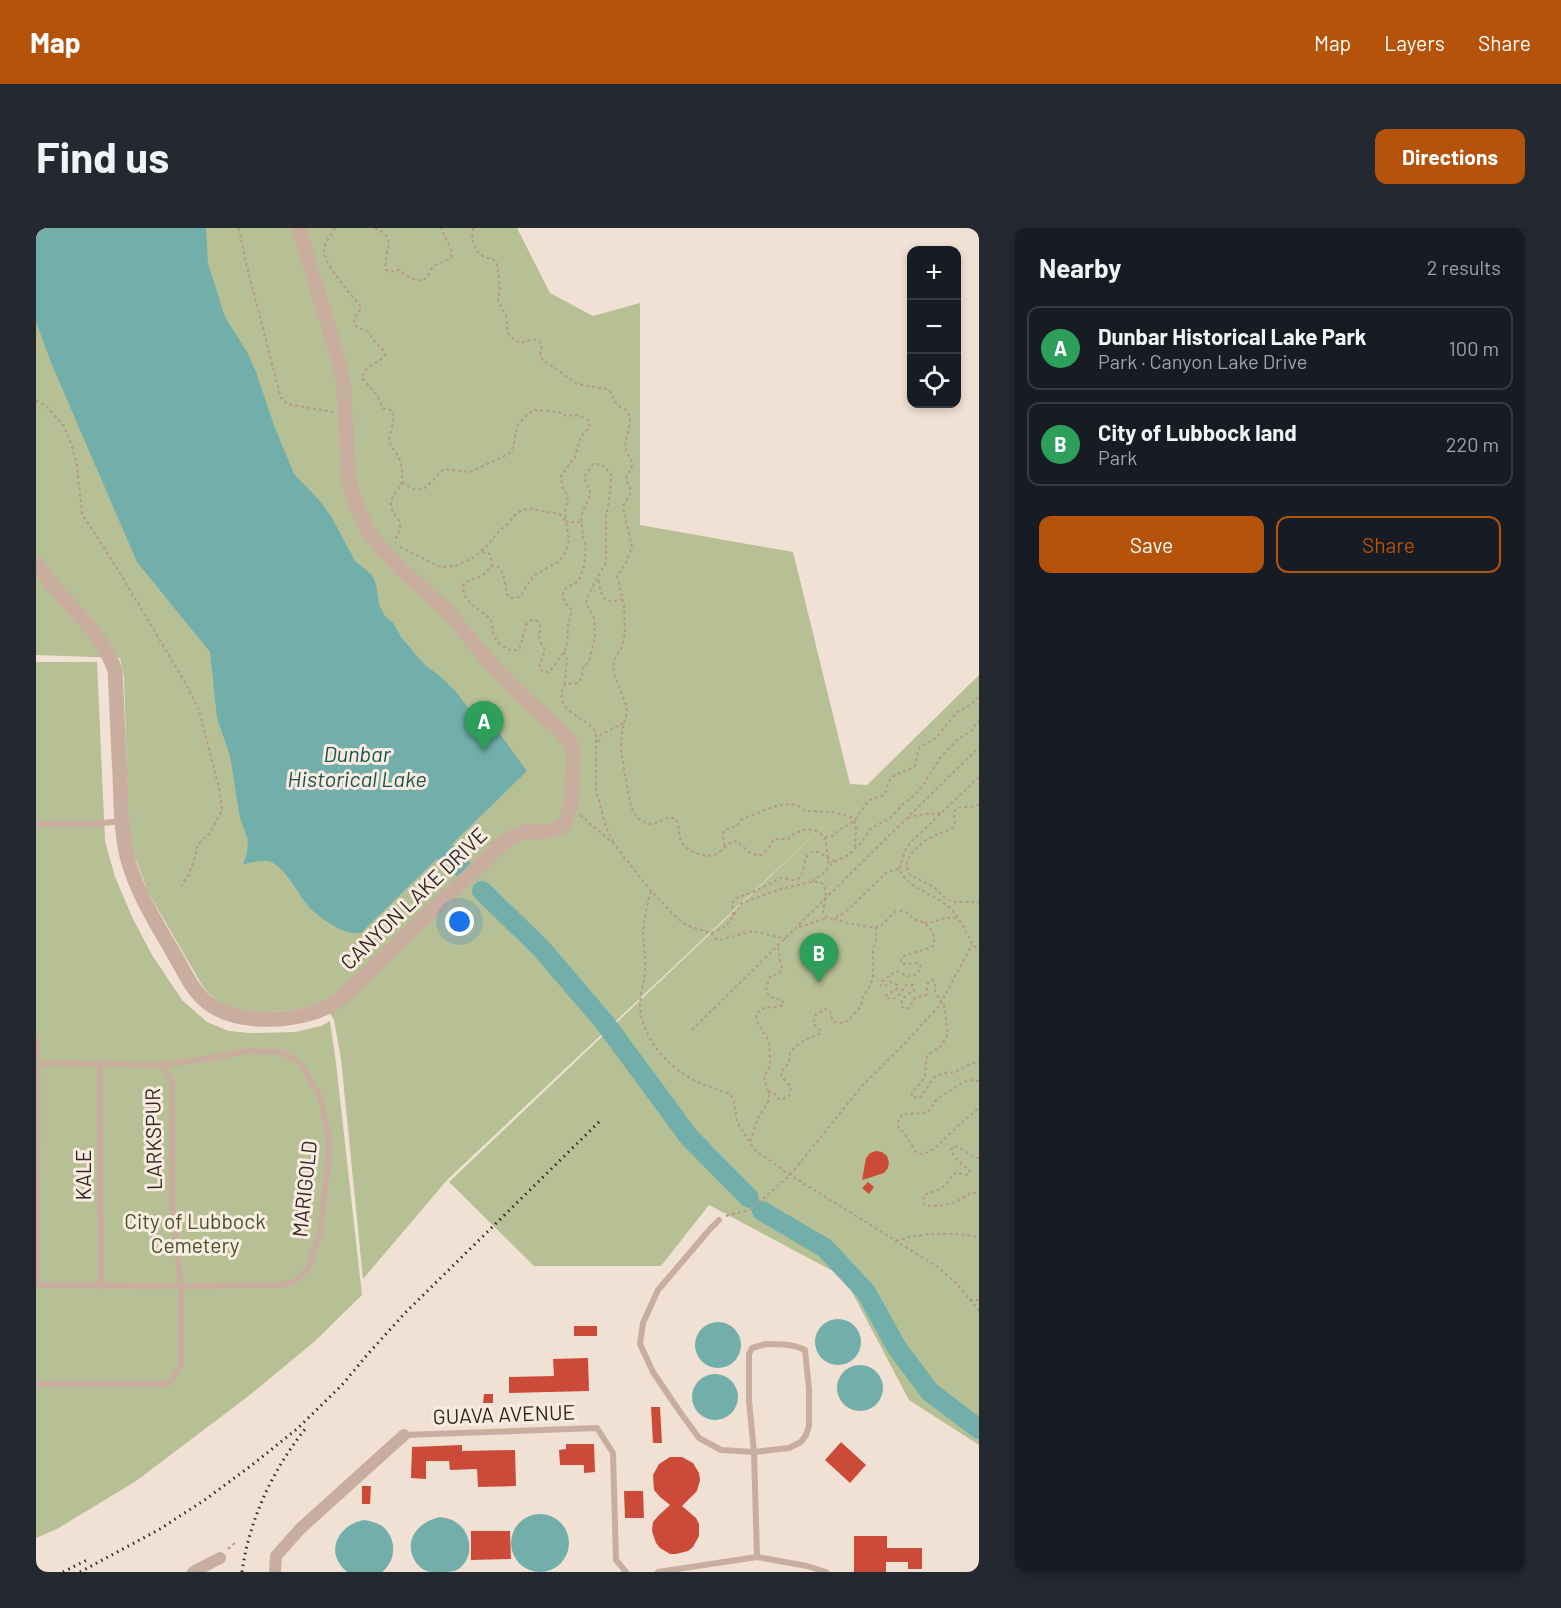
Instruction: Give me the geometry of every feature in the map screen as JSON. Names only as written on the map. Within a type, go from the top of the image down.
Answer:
[{"type":"street","name":"CANYON LAKE DRIVE","points":[[36,563],[90,626],[106,648],[115,670],[122,821],[127,856],[142,898],[194,988],[208,1003],[225,1012],[242,1017],[274,1018],[306,1015],[320,1011],[338,1001],[505,841],[522,832],[559,829],[565,823],[571,804],[574,755],[570,741],[516,691],[448,612],[404,572],[368,531],[353,497],[348,474],[344,385],[330,326],[299,228]]},
{"type":"street","points":[[275,1572],[276,1556],[300,1529],[404,1435]]},
{"type":"street","points":[[193,1572],[220,1558]]},
{"type":"lane","points":[[36,824],[94,824],[122,821]]},
{"type":"lane","points":[[36,1036],[38,1063],[36,1285],[181,1286]]},
{"type":"lane","name":"MARIGOLD","points":[[38,1063],[162,1065],[247,1050],[280,1052],[299,1062],[310,1079],[320,1096],[330,1143],[320,1235],[307,1270],[296,1281],[282,1285],[181,1286]]},
{"type":"lane","name":"KALE","points":[[100,1064],[101,1286]]},
{"type":"lane","name":"LARKSPUR","points":[[36,1384],[168,1384],[181,1367],[181,1286],[172,1199],[172,1080],[162,1065]]},
{"type":"lane","points":[[719,1220],[658,1290],[643,1323],[640,1344],[654,1372],[699,1438],[722,1450],[754,1452],[789,1448],[801,1442],[806,1435],[809,1426],[809,1389],[805,1350],[784,1344],[766,1344],[752,1348],[749,1354],[749,1401],[754,1452],[757,1557]]},
{"type":"lane","name":"GUAVA AVENUE","points":[[404,1435],[597,1428],[613,1453],[616,1560],[626,1572]]},
{"type":"lane","points":[[658,1572],[757,1557],[807,1566],[826,1572]]},
{"type":"path","points":[[239,228],[281,399],[287,404],[344,413]]},
{"type":"path","points":[[335,228],[325,246],[324,257],[360,305],[361,308],[354,319],[355,326],[368,332],[385,355],[365,369],[362,378],[377,395],[383,408],[393,412],[394,418],[388,441],[400,459],[402,470],[402,482],[391,501],[393,514],[400,528],[395,543],[438,566],[455,566],[479,554],[497,533],[522,510],[532,509],[558,513],[563,515],[566,521]]},
{"type":"path","points":[[375,228],[384,233],[389,241],[385,259],[386,270],[391,272],[399,270],[408,277],[421,279],[426,278],[435,266],[446,262],[451,257],[451,249],[441,228]]},
{"type":"path","points":[[473,228],[472,239],[476,250],[494,260],[496,264],[500,288],[498,301],[506,316],[510,337],[521,343],[533,339],[539,341],[542,346],[540,353],[543,361],[577,384],[610,391],[616,403],[626,410],[629,417],[626,448],[632,468],[627,473],[626,480],[631,491],[623,508],[632,547],[626,563],[617,576],[624,608],[625,633],[613,668],[626,705],[621,751],[631,807],[637,818],[652,824],[667,818],[675,818],[679,824],[679,838],[684,846],[696,853],[707,855],[715,855],[731,842],[738,843],[747,852],[761,855],[774,839],[788,839],[802,829],[816,831],[825,837],[832,836],[855,820],[869,800],[886,793],[890,779],[914,767],[920,747],[936,738],[957,712],[970,705],[979,696]]},
{"type":"path","points":[[36,400],[48,408],[63,425],[70,440],[77,465],[82,514],[139,605],[199,710],[220,792],[222,810],[210,833],[198,844],[188,876],[181,886]]},
{"type":"path","points":[[402,482],[413,489],[422,490],[444,469],[469,472],[501,458],[513,447],[518,424],[533,410],[559,412],[566,416],[578,415],[588,420],[591,427],[580,436],[575,457],[561,476],[562,486],[568,496],[565,511],[569,541],[563,556],[558,562],[533,576],[518,598],[511,598],[507,594],[505,581],[499,568],[496,565],[491,566]]},
{"type":"path","points":[[479,554],[484,552],[490,554],[491,566],[483,575],[465,583],[463,590],[466,599],[490,619],[498,642],[510,651],[519,650],[526,625],[531,620],[535,620],[540,626],[539,636],[545,650],[539,664],[541,670],[546,673],[551,670],[567,645],[572,610],[564,602],[563,592],[579,580],[584,566],[586,550],[581,513],[591,495],[585,476],[593,464],[601,464],[609,471],[612,480],[606,517],[607,557],[586,599],[593,614],[595,636],[590,659],[583,668],[582,678],[577,683],[565,684]]},
{"type":"path","points":[[566,521],[581,522]]},
{"type":"path","points":[[599,576],[599,586],[603,597],[610,601],[622,599]]},
{"type":"path","points":[[564,652],[567,657],[565,684],[561,692],[563,703],[577,717],[594,728],[596,733],[596,790],[606,827],[614,844]]},
{"type":"path","points":[[711,933],[723,928],[742,903],[810,882],[823,874],[836,861],[846,857],[862,842],[871,828],[889,819],[916,794],[940,758],[957,740],[971,731],[979,720]]},
{"type":"path","points":[[597,745],[601,735],[623,723]]},
{"type":"path","points":[[692,1030],[979,747]]},
{"type":"path","points":[[979,777],[913,840],[906,849],[900,869],[906,879],[921,891],[949,907],[959,919],[972,945],[979,950]]},
{"type":"path","points":[[571,804],[578,814],[614,844],[651,891],[676,918],[686,925],[711,933],[719,940],[753,931],[786,939]]},
{"type":"path","points":[[723,849],[725,830],[736,826],[741,820],[782,804],[798,805],[805,811],[833,812],[855,820]]},
{"type":"path","points":[[834,919],[849,909],[887,872],[900,869],[927,839],[952,828],[955,824],[954,814],[957,809],[971,808],[979,804]]},
{"type":"path","points":[[906,819],[918,815],[941,813]]},
{"type":"path","points":[[854,850],[856,846],[855,820]]},
{"type":"path","points":[[825,837],[829,866]]},
{"type":"path","points":[[732,918],[733,900],[781,878],[792,880],[798,878],[809,854],[818,852],[829,860],[836,861]]},
{"type":"path","points":[[907,859],[906,868],[910,875]]},
{"type":"path","points":[[900,869],[930,884],[950,900],[979,902]]},
{"type":"path","points":[[823,874],[822,883],[826,891],[826,899],[823,912],[827,918]]},
{"type":"path","points":[[810,882],[822,883]]},
{"type":"path","points":[[651,891],[644,924],[645,980],[640,994],[640,1009],[645,1029],[653,1045],[673,1066],[698,1082],[730,1094],[734,1101],[738,1122],[755,1150],[790,1175],[938,1267],[958,1285],[979,1311]]},
{"type":"path","points":[[797,927],[827,918],[876,927],[899,911],[906,912],[924,923],[949,917],[959,919]]},
{"type":"path","points":[[924,923],[932,932],[935,944],[926,950],[903,956],[900,960],[903,964],[918,962],[921,965],[920,970],[916,975],[909,976],[896,971],[880,983],[881,986],[891,982],[898,985],[897,989],[885,996],[890,999],[901,994],[906,985],[914,986],[914,991],[907,994],[903,1000],[901,1006],[904,1009],[909,1008],[915,998],[926,995],[928,983],[932,980],[935,982],[935,992],[946,1012],[948,1033],[941,1046],[927,1055],[925,1075],[912,1092],[912,1097],[919,1098],[925,1094],[931,1081],[941,1073],[958,1070],[979,1061]]},
{"type":"path","points":[[768,1092],[774,1092],[778,1099],[789,1096],[791,1088],[783,1078],[781,1071],[789,1063],[790,1053],[796,1046],[820,1034],[820,1030],[813,1024],[816,1014],[826,1009],[830,1011],[833,1022],[844,1023],[861,1006],[873,976],[876,927]]},
{"type":"path","points":[[719,1220],[750,1210],[790,1175],[862,1086],[903,1045],[941,1001],[972,945]]},
{"type":"path","points":[[750,1141],[768,1100],[764,1078],[770,1067],[768,1038],[761,1031],[756,1016],[763,1008],[780,1007],[784,1004],[782,1000],[769,997],[766,989],[770,976],[779,973],[782,969],[778,947]]},
{"type":"path","points":[[979,1081],[963,1082],[937,1099],[927,1113],[902,1114],[898,1127],[916,1152],[927,1154],[979,1107]]},
{"type":"path","points":[[979,1158],[958,1147],[951,1148],[951,1152],[969,1168],[970,1173],[966,1175],[955,1173],[942,1188],[924,1195],[923,1202],[938,1206],[962,1200],[970,1193],[979,1193]]},
{"type":"path","points":[[896,1241],[903,1238],[944,1233],[979,1237]]},
{"type":"path","points":[[970,1300],[979,1300]]},
{"type":"green space","points":[[36,228],[517,228],[550,293],[593,316],[640,303],[640,525],[793,552],[850,784],[867,785],[979,675],[979,1445],[909,1400],[844,1277],[709,1205],[661,1266],[534,1266],[449,1182],[837,813],[447,1180],[363,1279],[341,1059],[334,1020],[323,1001],[303,1008],[276,1012],[238,1010],[215,999],[203,987],[148,892],[134,854],[130,836],[124,677],[120,658],[36,655]]},
{"type":"green space","name":"City of Lubbock Cemetery","points":[[36,662],[97,662],[105,841],[115,877],[133,919],[152,955],[182,1000],[207,1022],[229,1031],[295,1032],[321,1026],[330,1021],[362,1295],[314,1342],[246,1398],[136,1481],[57,1529],[36,1538]]},
{"type":"water","name":"Dunbar Historical Lake","points":[[36,228],[206,228],[208,263],[225,317],[247,352],[256,372],[294,474],[331,516],[355,561],[372,575],[376,584],[379,605],[401,637],[425,665],[457,693],[472,713],[489,723],[500,734],[527,771],[361,933],[342,930],[318,915],[308,906],[286,874],[271,862],[243,864],[248,840],[240,818],[230,756],[217,718],[210,652],[137,562],[52,365],[36,322]]},
{"type":"water","points":[[838,1319],[854,1326],[861,1342],[854,1358],[838,1365],[822,1358],[815,1342],[822,1326]]},
{"type":"water","points":[[718,1322],[734,1329],[741,1345],[734,1361],[718,1368],[702,1361],[695,1345],[702,1329]]},
{"type":"water","points":[[860,1365],[876,1372],[883,1388],[876,1404],[860,1411],[844,1404],[837,1388],[844,1372]]},
{"type":"water","points":[[715,1374],[731,1381],[738,1397],[731,1413],[715,1420],[699,1413],[692,1397],[699,1381]]},
{"type":"water","points":[[540,1514],[551,1516],[564,1527],[569,1543],[567,1554],[556,1567],[540,1572],[529,1570],[516,1559],[511,1543],[513,1532],[524,1519]]},
{"type":"water","points":[[440,1517],[457,1523],[469,1540],[469,1554],[463,1566],[455,1571],[430,1572],[420,1567],[413,1557],[411,1542],[418,1529]]},
{"type":"water","points":[[364,1520],[382,1526],[393,1543],[393,1555],[382,1572],[347,1572],[336,1557],[335,1549],[341,1534],[355,1523]]},
{"type":"building","points":[[876,1151],[887,1156],[888,1168],[884,1173],[862,1180],[866,1158],[870,1153]]},
{"type":"building","points":[[868,1182],[874,1187],[869,1194],[862,1188]]},
{"type":"building","points":[[574,1326],[597,1326],[597,1336],[574,1336]]},
{"type":"building","points":[[588,1358],[589,1391],[509,1393],[509,1377],[554,1376],[553,1359]]},
{"type":"building","points":[[484,1394],[493,1394],[493,1403],[483,1403]]},
{"type":"building","points":[[651,1407],[660,1407],[662,1443],[653,1443]]},
{"type":"building","points":[[841,1442],[866,1465],[850,1483],[825,1460]]},
{"type":"building","points":[[566,1444],[594,1444],[595,1472],[584,1473],[584,1465],[560,1465],[559,1450],[566,1449]]},
{"type":"building","points":[[462,1445],[462,1451],[515,1450],[516,1486],[478,1487],[477,1469],[450,1470],[449,1461],[426,1461],[426,1479],[411,1478],[412,1447]]},
{"type":"building","points":[[670,1457],[682,1457],[693,1463],[700,1480],[697,1491],[682,1506],[696,1518],[699,1524],[699,1536],[688,1551],[676,1554],[670,1554],[660,1548],[652,1531],[653,1522],[670,1505],[654,1490],[653,1475],[659,1464]]},
{"type":"building","points":[[362,1486],[371,1486],[370,1504],[362,1504]]},
{"type":"building","points":[[624,1491],[643,1491],[644,1518],[625,1518]]},
{"type":"building","points":[[471,1531],[510,1531],[511,1559],[471,1560]]},
{"type":"building","points":[[854,1536],[887,1536],[887,1548],[922,1548],[922,1569],[908,1569],[908,1562],[886,1562],[886,1572],[854,1572]]},
{"type":"waterway","points":[[423,835],[461,867]]},
{"type":"waterway","points":[[482,891],[540,947],[605,1023],[689,1137],[749,1198]]},
{"type":"waterway","points":[[762,1211],[825,1248],[866,1292],[897,1348],[930,1392],[979,1429]]},
{"type":"railway","points":[[80,1572],[160,1529],[206,1499],[298,1428],[342,1385],[405,1313],[602,1119]]},
{"type":"railway","points":[[242,1572],[250,1533],[264,1496],[283,1460],[306,1428]]},
{"type":"railway","points":[[63,1572],[87,1560]]},
{"type":"place","name":"Dunbar Historical Lake Park","points":[[484,751]]},
{"type":"place","name":"City of Lubbock land","points":[[819,983]]}]
